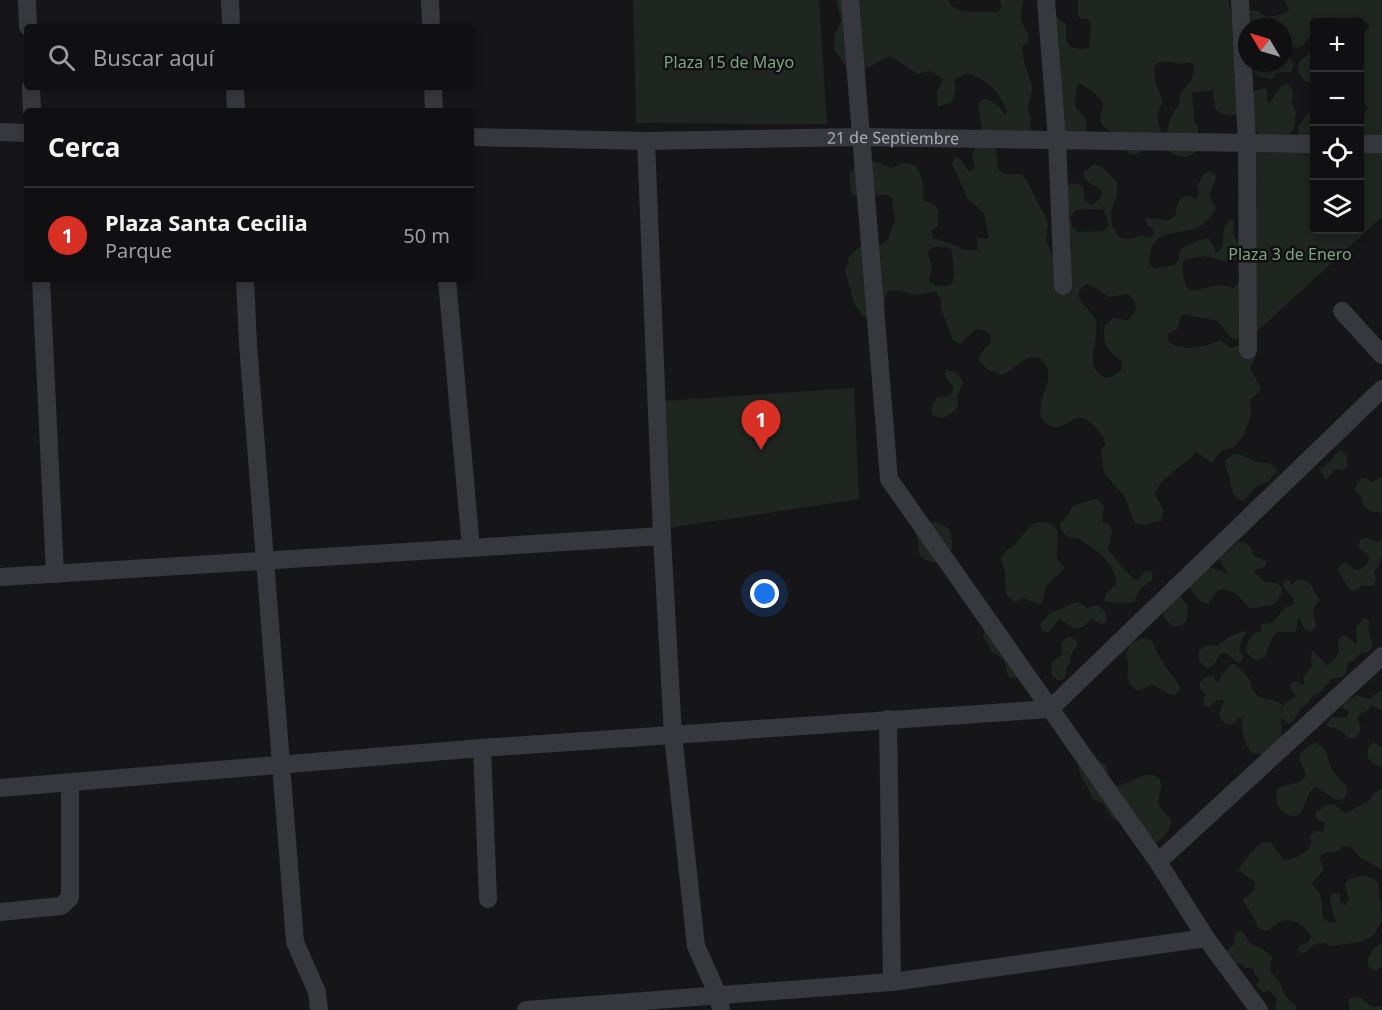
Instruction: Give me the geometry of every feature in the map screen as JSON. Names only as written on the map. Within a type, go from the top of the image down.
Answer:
[{"type":"street","points":[[27,0],[28,24]]},
{"type":"street","points":[[230,0],[231,24]]},
{"type":"street","points":[[430,0],[431,24]]},
{"type":"street","points":[[850,0],[889,479],[1158,862],[1206,938],[1259,1010]]},
{"type":"street","points":[[1046,0],[1057,140],[1063,286]]},
{"type":"street","points":[[1240,0],[1247,144],[1248,350]]},
{"type":"street","points":[[31,90],[32,108]]},
{"type":"street","points":[[235,90],[237,108]]},
{"type":"street","points":[[433,90],[434,108]]},
{"type":"street","points":[[0,132],[24,133]]},
{"type":"street","name":"21 de Septiembre","points":[[474,137],[646,141],[861,137],[1310,144]]},
{"type":"street","points":[[646,141],[662,536],[673,735],[696,946],[720,1002]]},
{"type":"street","points":[[1364,144],[1382,144]]},
{"type":"street","points":[[41,282],[55,574]]},
{"type":"street","points":[[245,282],[248,344],[295,942],[317,992],[319,1010]]},
{"type":"street","points":[[447,282],[471,548]]},
{"type":"street","points":[[1342,311],[1382,355]]},
{"type":"street","points":[[0,788],[482,748],[1050,709],[1382,389]]},
{"type":"street","points":[[0,577],[662,536]]},
{"type":"street","points":[[1158,862],[1382,656]]},
{"type":"street","points":[[888,719],[892,982]]},
{"type":"street","points":[[482,748],[488,899]]},
{"type":"street","points":[[0,912],[61,906],[70,898],[70,783]]},
{"type":"street","points":[[526,1010],[720,1002],[892,982],[1206,938]]},
{"type":"green space","name":"Plaza 15 de Mayo","points":[[633,0],[819,0],[827,124],[636,123]]},
{"type":"green space","points":[[836,0],[949,0],[956,9],[963,11],[998,12],[1002,6],[999,0],[1023,0],[1021,19],[1028,42],[1022,47],[1033,88],[1027,108],[1030,115],[1031,137],[982,133],[978,104],[984,99],[997,105],[1005,116],[1007,111],[992,87],[967,73],[954,80],[956,88],[952,102],[938,107],[937,92],[943,79],[931,71],[917,74],[891,56],[851,73],[834,49],[835,34],[841,20]]},
{"type":"green space","points":[[1078,0],[1228,0],[1232,18],[1232,40],[1238,44],[1236,73],[1233,76],[1245,85],[1238,115],[1226,115],[1215,109],[1213,91],[1192,92],[1194,120],[1198,127],[1197,151],[1185,157],[1173,154],[1166,147],[1169,125],[1178,107],[1181,92],[1191,81],[1195,68],[1190,62],[1180,64],[1168,61],[1154,66],[1155,81],[1163,102],[1158,123],[1163,136],[1157,150],[1142,151],[1135,155],[1128,153],[1117,135],[1103,126],[1100,118],[1103,106],[1100,98],[1078,83],[1075,94],[1076,108],[1085,117],[1088,138],[1078,148],[1063,152],[1055,16],[1066,24],[1066,39],[1071,48],[1089,48],[1091,23],[1087,19],[1080,19]]},
{"type":"green space","name":"Plaza 3 de Enero","points":[[1285,0],[1382,0],[1382,217],[1364,233],[1364,112],[1368,107],[1364,104],[1364,33],[1369,24],[1364,18],[1355,16],[1353,18],[1310,18],[1310,35],[1303,45],[1296,48],[1292,47],[1292,18],[1246,18],[1245,15],[1251,10],[1258,11],[1267,17],[1283,14],[1289,10]]},
{"type":"green space","points":[[1310,51],[1310,82],[1304,81],[1297,69],[1299,61]]},
{"type":"green space","points":[[1291,72],[1276,73],[1272,80],[1255,73]]},
{"type":"green space","points":[[1287,83],[1294,92],[1291,102],[1296,112],[1294,130],[1286,136],[1260,137],[1252,115],[1254,91],[1265,88],[1267,103],[1270,103],[1280,87]]},
{"type":"green space","name":"Plaza 3 de Enero","points":[[1309,113],[1310,234],[1363,234],[1254,334],[1255,152],[1298,136],[1299,125]]},
{"type":"green space","points":[[979,142],[993,144],[1000,171],[1021,174],[1026,179],[1046,218],[1048,225],[1046,240],[1054,260],[1068,258],[1071,250],[1066,212],[1069,184],[1077,183],[1083,187],[1085,201],[1091,205],[1096,203],[1100,197],[1102,190],[1088,182],[1083,172],[1095,164],[1102,167],[1117,182],[1117,197],[1111,210],[1112,226],[1120,238],[1126,239],[1141,235],[1148,238],[1154,235],[1153,229],[1147,225],[1146,218],[1169,220],[1175,216],[1178,202],[1183,197],[1190,196],[1196,199],[1199,193],[1197,186],[1204,174],[1210,171],[1217,175],[1209,196],[1216,208],[1211,216],[1200,226],[1191,230],[1160,237],[1151,251],[1149,264],[1154,269],[1175,265],[1183,247],[1203,239],[1209,239],[1216,252],[1220,251],[1225,227],[1231,219],[1234,220],[1233,232],[1240,249],[1238,258],[1230,262],[1203,256],[1184,260],[1183,272],[1184,281],[1191,291],[1219,285],[1234,288],[1239,283],[1240,338],[1237,340],[1231,338],[1218,321],[1182,314],[1177,329],[1168,334],[1169,342],[1187,348],[1208,345],[1220,340],[1230,348],[1244,344],[1257,354],[1250,367],[1261,390],[1250,400],[1251,415],[1243,436],[1235,447],[1221,451],[1212,463],[1196,452],[1163,481],[1155,494],[1164,511],[1161,521],[1147,525],[1135,523],[1124,496],[1104,473],[1101,449],[1106,444],[1101,434],[1086,419],[1075,419],[1060,427],[1048,425],[1043,421],[1040,409],[1048,374],[1041,360],[1034,357],[1027,359],[1003,375],[988,370],[979,360],[981,353],[991,342],[990,335],[984,330],[976,329],[960,344],[953,340],[940,306],[941,299],[936,292],[917,295],[888,291],[884,313],[868,320],[854,303],[845,271],[849,257],[859,247],[880,245],[887,241],[895,221],[892,199],[886,194],[861,199],[852,194],[849,175],[856,163],[869,159],[891,168],[906,163],[916,167],[923,183],[923,200],[936,206],[939,213],[938,226],[932,231],[933,238],[960,247],[961,250],[978,250],[977,237],[989,238],[984,213],[968,199],[952,164],[955,157],[961,160],[969,172],[975,168],[972,154]],"holes":[[[1103,209],[1109,226],[1104,231],[1078,232],[1073,228],[1070,217],[1076,210]],[[934,247],[951,249],[954,275],[952,284],[940,286],[929,282],[932,265],[928,255],[929,250]],[[1087,284],[1109,297],[1127,294],[1135,303],[1134,313],[1127,320],[1113,318],[1105,325],[1104,338],[1107,346],[1122,363],[1122,369],[1117,374],[1106,378],[1094,368],[1096,322],[1079,298],[1078,294]]]},
{"type":"green space","points":[[948,370],[957,373],[963,382],[957,397],[958,407],[946,416],[936,417],[932,415],[932,406],[937,397],[948,396],[953,391],[953,387],[944,374]]},
{"type":"green space","points":[[854,388],[859,499],[669,528],[663,401]]},
{"type":"green space","points":[[1338,451],[1347,455],[1347,466],[1342,471],[1335,469],[1325,479],[1320,469],[1331,461]]},
{"type":"green space","points":[[1234,454],[1269,463],[1277,470],[1269,481],[1256,487],[1244,500],[1240,500],[1233,493],[1226,465],[1225,460]]},
{"type":"green space","points":[[1382,476],[1382,516],[1380,511],[1372,512],[1363,506],[1362,498],[1355,490],[1362,478],[1372,482]]},
{"type":"green space","points":[[1094,499],[1101,501],[1104,507],[1102,522],[1109,524],[1112,531],[1108,550],[1137,581],[1146,570],[1153,573],[1152,580],[1140,589],[1134,602],[1104,601],[1106,594],[1116,584],[1113,570],[1100,553],[1079,539],[1066,536],[1062,530],[1060,523],[1073,506]]},
{"type":"green space","points":[[935,522],[950,530],[952,542],[950,553],[938,563],[921,557],[916,534],[929,523]]},
{"type":"green space","points":[[1045,522],[1056,528],[1058,560],[1065,568],[1046,586],[1042,603],[1038,604],[1024,598],[1014,602],[1006,594],[1005,572],[1001,558],[1029,527],[1035,523]]},
{"type":"green space","points":[[1366,538],[1380,542],[1382,538],[1380,563],[1374,573],[1376,579],[1374,586],[1363,585],[1351,591],[1337,570],[1344,562],[1356,570],[1365,566],[1369,556],[1358,547],[1360,540]]},
{"type":"green space","points":[[1239,542],[1248,544],[1254,556],[1267,561],[1264,567],[1254,572],[1265,582],[1276,583],[1281,587],[1281,595],[1274,604],[1250,609],[1236,593],[1222,589],[1216,592],[1209,603],[1205,603],[1197,598],[1190,588],[1183,589],[1203,568],[1214,568],[1228,574],[1219,559]]},
{"type":"green space","points":[[1301,579],[1310,583],[1319,600],[1313,611],[1316,627],[1311,632],[1309,631],[1304,627],[1301,618],[1298,618],[1296,632],[1276,632],[1265,657],[1259,660],[1252,659],[1246,650],[1250,637],[1262,630],[1261,624],[1272,623],[1285,608],[1294,604],[1292,597],[1283,586],[1285,580],[1289,580],[1292,585]]},
{"type":"green space","points":[[1179,595],[1188,606],[1187,620],[1182,625],[1172,626],[1164,617],[1164,609]]},
{"type":"green space","points":[[1078,602],[1087,608],[1098,605],[1106,613],[1107,623],[1100,624],[1091,618],[1085,626],[1075,629],[1060,619],[1048,633],[1041,630],[1040,624],[1051,612]]},
{"type":"green space","points":[[1363,619],[1369,621],[1372,644],[1369,652],[1361,653],[1349,662],[1344,675],[1331,679],[1322,691],[1312,696],[1309,702],[1300,709],[1293,722],[1289,724],[1281,717],[1282,709],[1287,701],[1296,696],[1290,687],[1291,683],[1296,681],[1302,685],[1305,684],[1303,677],[1312,667],[1312,650],[1327,665],[1339,652],[1338,642],[1342,636],[1346,636],[1357,644],[1356,628]]},
{"type":"green space","points":[[985,627],[1019,676],[1016,678],[1009,677],[1004,659],[992,653],[983,638]]},
{"type":"green space","points":[[1243,631],[1246,634],[1242,638],[1239,650],[1243,656],[1242,661],[1238,663],[1224,652],[1213,666],[1207,668],[1199,660],[1199,652],[1204,646],[1216,646]]},
{"type":"green space","points":[[1069,636],[1078,644],[1070,656],[1065,678],[1059,681],[1052,676],[1051,664],[1062,654],[1061,642]]},
{"type":"green space","points":[[1144,638],[1151,640],[1161,660],[1179,685],[1180,689],[1176,695],[1169,694],[1151,684],[1139,691],[1130,684],[1127,653],[1134,642]]},
{"type":"green space","points":[[1232,664],[1235,664],[1246,675],[1258,696],[1282,705],[1281,737],[1263,754],[1252,753],[1247,745],[1242,719],[1239,717],[1234,723],[1228,725],[1222,721],[1219,714],[1224,700],[1217,700],[1209,707],[1203,705],[1205,694],[1200,689],[1200,682],[1206,677],[1213,676],[1219,682],[1221,675]]},
{"type":"green space","points":[[1382,691],[1382,711],[1371,705],[1367,711],[1360,714],[1357,720],[1361,725],[1360,732],[1355,738],[1348,738],[1343,732],[1326,725],[1332,717],[1348,716],[1349,712],[1343,708],[1343,704],[1357,695],[1370,699]]},
{"type":"green space","points":[[1373,742],[1382,748],[1382,767],[1372,763],[1368,758],[1368,748]]},
{"type":"green space","points":[[1315,743],[1326,751],[1334,773],[1346,786],[1347,793],[1343,799],[1336,800],[1315,787],[1311,790],[1300,814],[1297,817],[1291,816],[1280,809],[1276,796],[1277,790],[1284,785],[1297,783],[1303,779],[1306,774],[1300,761],[1300,754]]},
{"type":"green space","points":[[1091,759],[1099,760],[1106,765],[1114,784],[1126,784],[1147,775],[1159,779],[1161,786],[1159,805],[1171,819],[1169,829],[1163,837],[1157,842],[1149,839],[1115,820],[1104,805],[1093,800],[1080,775],[1079,767]]},
{"type":"green space","points":[[1382,788],[1382,870],[1361,858],[1351,847],[1343,846],[1338,851],[1323,853],[1320,859],[1324,870],[1311,884],[1320,895],[1323,918],[1336,923],[1330,902],[1331,894],[1340,893],[1340,901],[1345,905],[1349,899],[1345,885],[1349,879],[1364,876],[1378,882],[1382,921],[1373,936],[1360,942],[1331,946],[1325,943],[1315,944],[1304,953],[1297,951],[1300,945],[1308,943],[1311,935],[1297,923],[1284,920],[1267,931],[1260,929],[1243,899],[1254,890],[1255,882],[1238,870],[1251,852],[1263,842],[1271,843],[1284,860],[1300,855],[1312,843],[1310,836],[1315,831],[1323,831],[1325,823],[1318,820],[1315,813],[1317,811],[1334,804],[1345,813],[1370,800],[1373,794]]},
{"type":"green space","points":[[1241,930],[1252,945],[1263,950],[1272,958],[1271,972],[1280,983],[1286,997],[1297,1007],[1296,1010],[1277,1010],[1275,1006],[1277,999],[1270,991],[1263,992],[1256,985],[1260,979],[1255,975],[1253,968],[1245,968],[1239,963],[1232,965],[1226,952],[1234,944],[1235,933]]},
{"type":"green space","points":[[1382,943],[1382,966],[1376,971],[1369,967],[1367,960],[1374,948]]},
{"type":"green space","points":[[1354,996],[1361,998],[1372,1007],[1382,1006],[1382,1010],[1350,1010],[1348,1000]]},
{"type":"place","name":"Plaza Santa Cecilia","points":[[761,450]]}]
